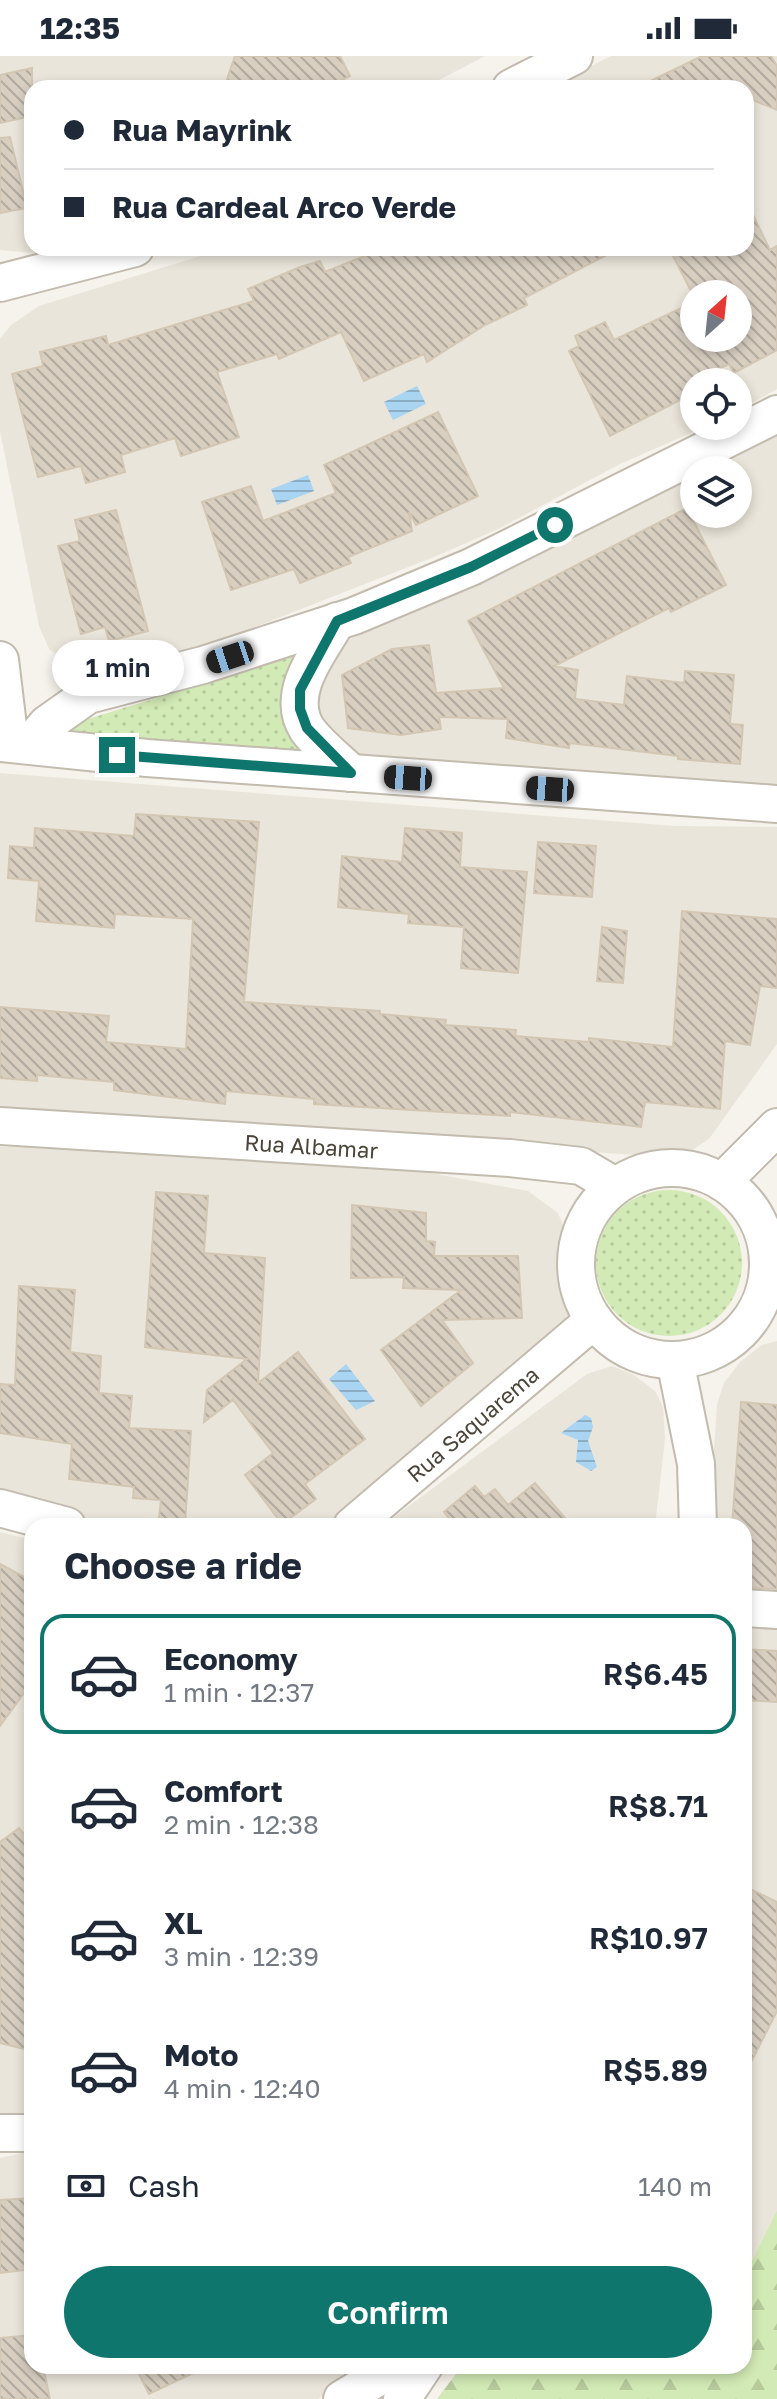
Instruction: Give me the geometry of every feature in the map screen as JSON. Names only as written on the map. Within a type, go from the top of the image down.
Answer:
[{"type":"street","points":[[527,80],[574,56]]},
{"type":"street","points":[[0,283],[104,256]]},
{"type":"street","points":[[13,744],[88,695],[203,665],[337,621],[471,567],[777,414]]},
{"type":"street","points":[[337,621],[300,690],[300,709],[307,728],[351,773]]},
{"type":"street","points":[[0,660],[13,744]]},
{"type":"street","points":[[13,744],[351,773],[777,804]]},
{"type":"street","name":"Rua Albamar","points":[[0,1126],[510,1158],[581,1166],[615,1186]]},
{"type":"street","points":[[722,1182],[777,1127]]},
{"type":"street","points":[[668,1168],[696,1171],[722,1182],[743,1199],[758,1221],[767,1247],[769,1300],[727,1343],[702,1355],[675,1360],[629,1350],[610,1337],[594,1320],[580,1293],[575,1263],[580,1234],[594,1207],[615,1186],[640,1173],[668,1168]]},
{"type":"street","name":"Rua Saquarema","points":[[361,1518],[594,1320]]},
{"type":"street","points":[[675,1360],[696,1464],[698,1518]]},
{"type":"street","points":[[0,1508],[37,1518]]},
{"type":"street","points":[[752,1608],[777,1610]]},
{"type":"street","points":[[0,2133],[24,2133]]},
{"type":"street","points":[[342,2399],[384,2374]]},
{"type":"street","points":[[402,2399],[419,2374]]},
{"type":"shaded area","points":[[0,56],[485,56],[439,80],[24,80],[24,252],[0,250]]},
{"type":"shaded area","points":[[611,56],[777,56],[777,389],[752,403],[752,368],[680,368],[680,438],[620,464],[498,529],[235,635],[101,676],[82,672],[49,649],[39,626],[0,431],[0,339],[11,325],[39,306],[200,256],[754,256],[754,80],[564,80]]},
{"type":"shaded area","points":[[777,426],[777,791],[453,770],[355,754],[314,725],[315,669],[337,645],[431,604],[680,476],[680,528],[752,528],[752,456],[719,456]]},
{"type":"shaded area","points":[[0,773],[675,826],[777,827],[777,1044],[709,1139],[689,1152],[665,1157],[0,1111]]},
{"type":"shaded area","points":[[0,1147],[90,1148],[420,1171],[528,1191],[558,1213],[568,1237],[569,1319],[429,1441],[334,1518],[79,1518],[0,1496]]},
{"type":"shaded area","points":[[777,1341],[777,1599],[752,1597],[752,1518],[710,1518],[717,1404],[724,1383],[740,1362],[762,1345]]},
{"type":"shaded area","points":[[612,1366],[634,1375],[655,1391],[663,1407],[665,1439],[656,1518],[393,1518],[587,1374]]},
{"type":"shaded area","points":[[0,1532],[24,1538],[24,2117],[0,2118]]},
{"type":"shaded area","points":[[752,1613],[777,1615],[777,2210],[752,2261]]},
{"type":"shaded area","points":[[24,2153],[24,2374],[348,2374],[318,2399],[0,2399],[0,2158]]},
{"type":"green space","points":[[308,652],[320,756],[66,740],[65,726]]},
{"type":"green space","points":[[669,1190],[697,1196],[720,1212],[736,1235],[742,1263],[736,1291],[720,1314],[697,1330],[669,1336],[641,1330],[618,1314],[602,1291],[596,1263],[602,1235],[618,1212],[641,1196]]},
{"type":"green space","points":[[777,2210],[777,2399],[437,2399],[456,2374],[752,2374],[752,2261]]},
{"type":"water","points":[[417,386],[426,404],[393,420],[384,402]]},
{"type":"water","points":[[308,475],[314,491],[277,505],[271,489]]},
{"type":"water","points":[[346,1364],[375,1401],[356,1410],[329,1379]]},
{"type":"water","points":[[585,1415],[591,1418],[593,1427],[588,1441],[597,1467],[591,1471],[576,1462],[578,1440],[561,1433]]},
{"type":"building","points":[[235,56],[340,56],[350,76],[342,80],[227,80]]},
{"type":"building","points":[[702,56],[771,56],[777,66],[777,110],[754,100],[754,80],[652,80]]},
{"type":"building","points":[[32,68],[32,80],[24,80],[24,118],[0,123],[0,75]]},
{"type":"building","points":[[10,137],[24,195],[24,209],[0,213],[0,138]]},
{"type":"building","points":[[754,217],[770,250],[777,246],[777,350],[743,368],[731,368],[729,364],[720,368],[680,368],[680,400],[610,436],[569,351],[579,346],[575,336],[605,322],[614,340],[680,309],[680,352],[752,352],[752,280],[685,280],[673,256],[754,256]]},
{"type":"building","points":[[364,256],[605,256],[524,298],[527,305],[485,325],[427,362],[424,354],[364,381],[341,332],[279,359],[277,354],[217,372],[239,437],[181,456],[175,438],[121,455],[125,472],[86,483],[81,466],[38,477],[12,374],[43,366],[40,352],[106,336],[108,345],[254,301],[248,289],[320,261],[325,272]]},
{"type":"building","points":[[438,412],[478,496],[416,525],[409,512],[412,531],[348,557],[351,563],[300,583],[294,569],[231,590],[202,502],[251,486],[263,521],[336,493],[324,465]]},
{"type":"building","points":[[116,510],[148,631],[109,641],[105,627],[81,634],[58,546],[80,541],[75,520]]},
{"type":"building","points":[[680,512],[680,528],[697,528],[726,585],[671,612],[669,608],[554,666],[578,670],[575,699],[624,705],[627,676],[684,683],[685,671],[734,675],[730,724],[743,725],[740,764],[678,759],[678,756],[570,743],[569,748],[506,738],[508,719],[439,717],[441,729],[401,735],[348,728],[342,675],[392,649],[429,645],[436,693],[504,688],[468,621]]},
{"type":"building","points":[[136,814],[259,822],[244,1002],[380,1011],[380,1014],[446,1020],[445,1025],[516,1030],[515,1036],[589,1042],[589,1038],[673,1047],[682,911],[777,919],[777,988],[760,986],[750,1045],[725,1041],[720,1109],[645,1102],[641,1127],[510,1112],[510,1116],[314,1104],[314,1099],[226,1091],[225,1104],[114,1090],[114,1082],[37,1075],[37,1081],[0,1078],[0,1007],[109,1016],[106,1042],[186,1049],[193,919],[115,914],[114,928],[36,921],[39,881],[8,878],[10,846],[34,848],[35,828],[134,836]]},
{"type":"building","points":[[405,828],[462,833],[460,867],[527,872],[518,973],[461,968],[464,927],[408,923],[409,914],[338,907],[342,856],[402,862]]},
{"type":"building","points":[[538,842],[596,846],[592,897],[534,893]]},
{"type":"building","points":[[602,927],[627,931],[623,983],[597,981]]},
{"type":"building","points":[[156,1192],[208,1196],[204,1253],[265,1258],[258,1383],[298,1352],[365,1439],[305,1484],[316,1499],[290,1518],[277,1518],[245,1475],[273,1453],[233,1400],[204,1422],[207,1390],[247,1359],[145,1347]]},
{"type":"building","points":[[352,1205],[426,1213],[426,1241],[435,1242],[434,1256],[518,1256],[522,1318],[442,1320],[473,1363],[421,1406],[381,1350],[461,1290],[403,1288],[404,1277],[351,1278]]},
{"type":"building","points":[[19,1286],[75,1290],[70,1352],[101,1356],[99,1393],[132,1396],[129,1428],[191,1431],[186,1518],[159,1518],[161,1500],[133,1498],[134,1487],[69,1479],[72,1444],[0,1433],[0,1384],[15,1385]]},
{"type":"building","points":[[741,1402],[777,1405],[777,1589],[752,1587],[752,1518],[733,1518]]},
{"type":"building","points":[[535,1483],[565,1518],[449,1518],[444,1512],[475,1486],[484,1497],[495,1489],[508,1505]]},
{"type":"building","points":[[0,1564],[24,1577],[24,1693],[0,1726]]},
{"type":"building","points":[[752,1649],[777,1651],[777,1702],[752,1700]]},
{"type":"building","points":[[19,1828],[24,1834],[24,2049],[0,2043],[0,1842]]},
{"type":"building","points":[[752,1890],[777,1902],[777,2011],[752,2060]]},
{"type":"building","points":[[24,2198],[24,2270],[0,2273],[0,2200]]},
{"type":"building","points":[[24,2336],[24,2374],[45,2374],[50,2399],[0,2399],[0,2338]]},
{"type":"building","points":[[139,2374],[191,2374],[149,2394]]},
{"type":"route","points":[[117,755],[351,773],[307,728],[300,709],[300,690],[337,621],[471,567],[555,525]]}]
